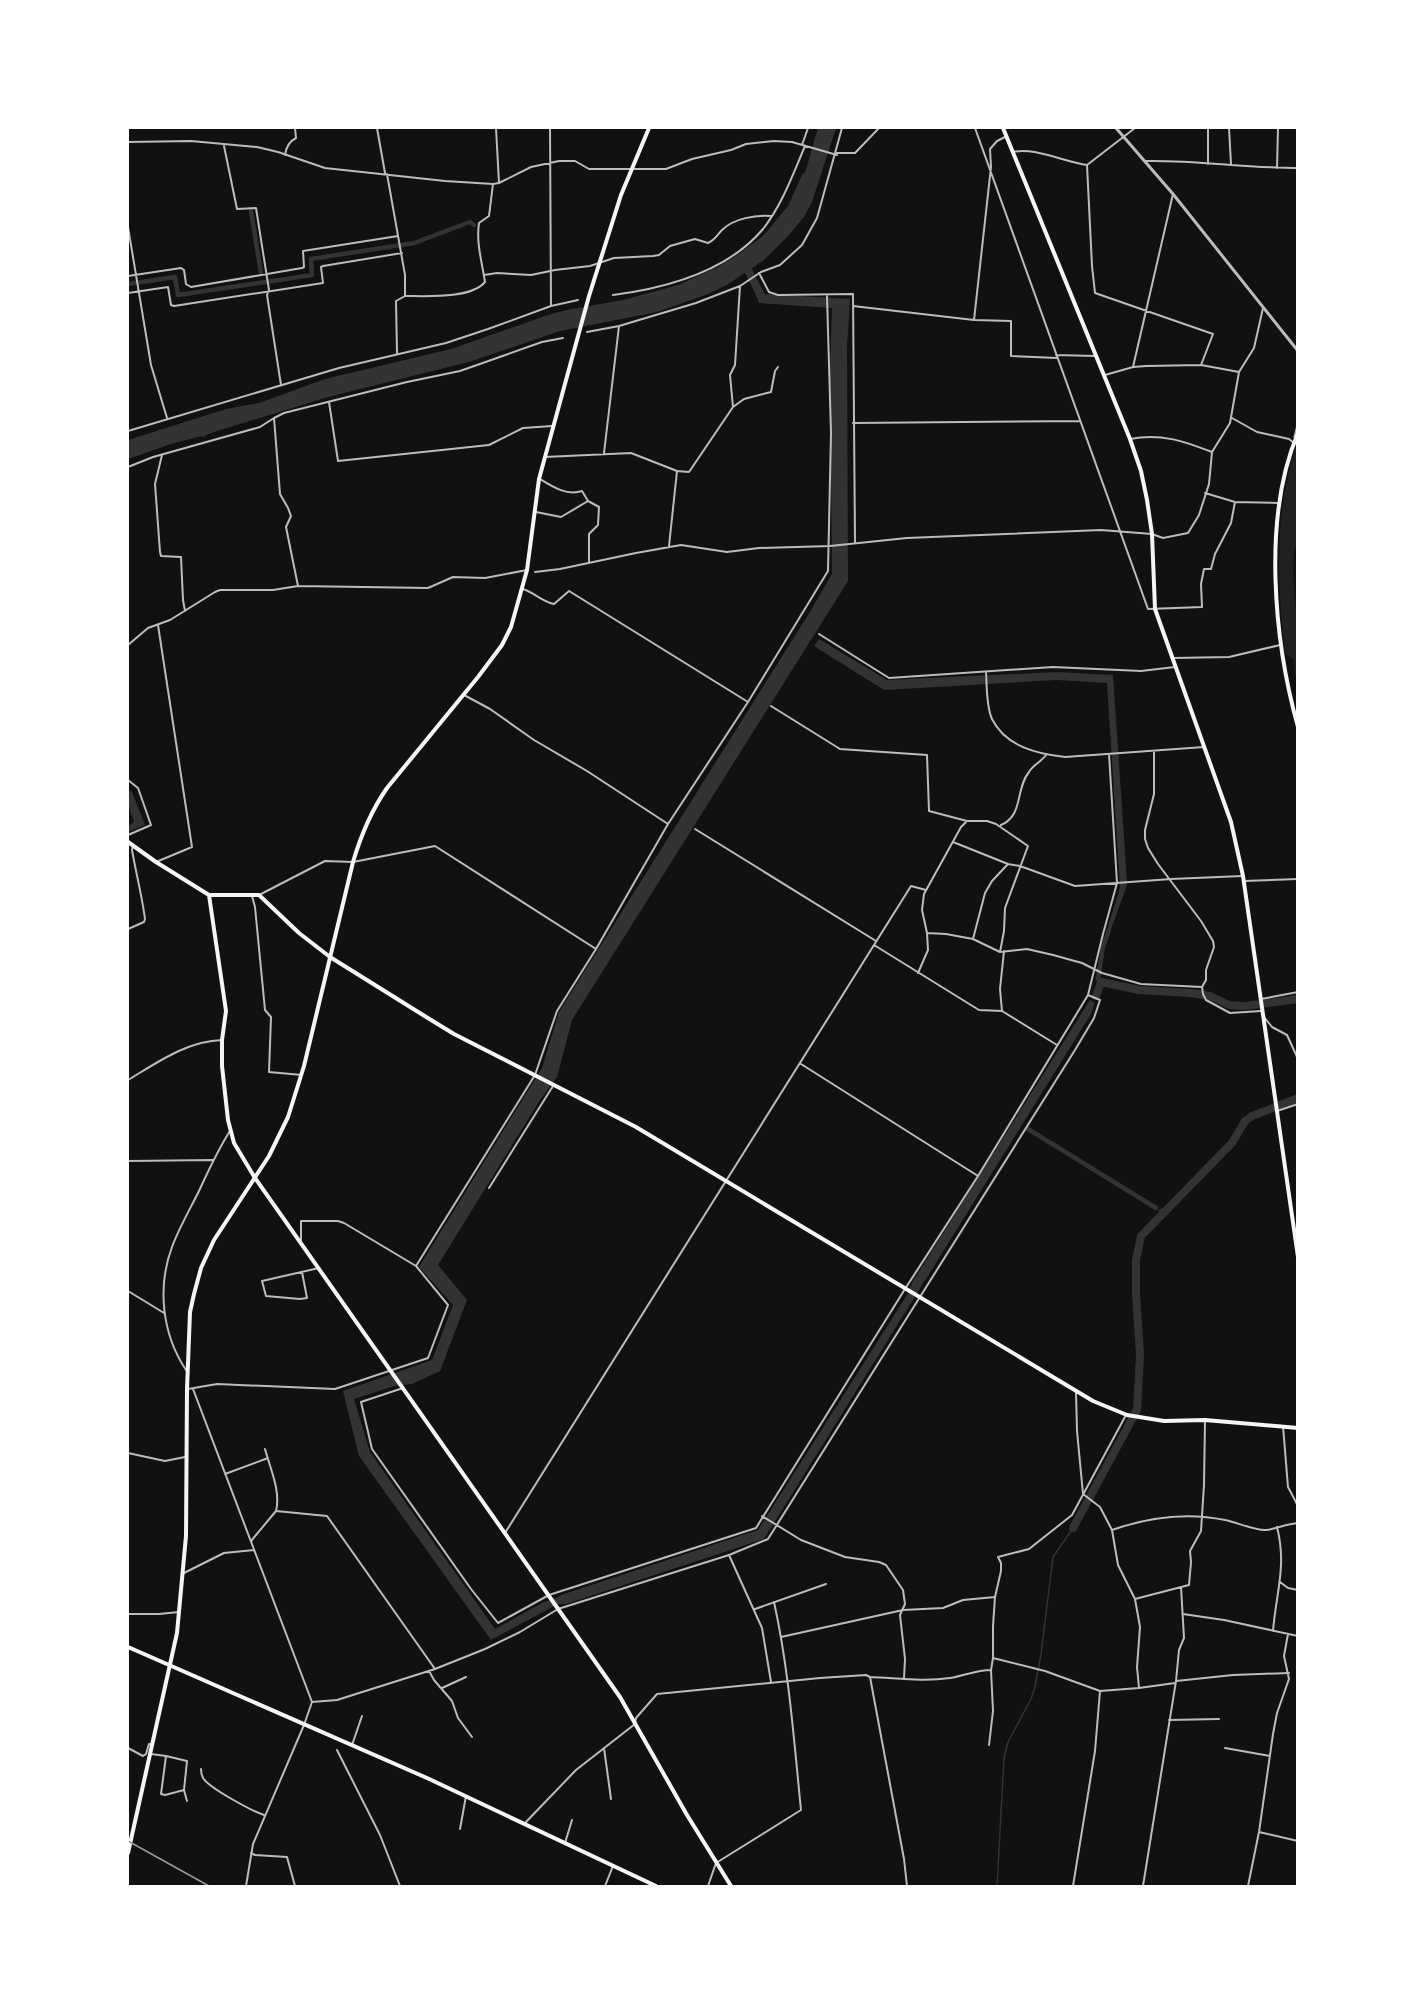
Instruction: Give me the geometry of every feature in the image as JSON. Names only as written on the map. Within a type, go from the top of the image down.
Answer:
[{"type":"main road","points":[[128,1852],[171,1667],[180,1612],[186,1536],[185,1457],[190,1312],[201,1268],[214,1240],[269,1156],[288,1118],[302,1075],[353,862],[360,837],[374,807],[464,695],[502,645],[511,627],[527,570],[539,479],[553,426],[589,296],[621,195],[649,128]]},
{"type":"main road","points":[[1006,128],[1006,136],[1142,471],[1152,534],[1155,609],[1231,822],[1244,879],[1298,1257]]},
{"type":"main road","points":[[1298,433],[1285,470],[1279,503],[1276,568],[1280,645],[1298,727]]},
{"type":"main road","points":[[128,842],[209,895],[259,895],[298,933],[330,957],[423,1015],[636,1127],[1076,1393],[1129,1415],[1141,1417],[1298,1428]]},
{"type":"main road","points":[[209,895],[226,1011],[222,1040],[222,1066],[230,1131],[234,1143],[300,1243],[620,1697],[731,1887]]},
{"type":"main road","points":[[128,1647],[466,1796],[656,1887]]},
{"type":"street","points":[[285,155],[286,149],[296,138],[295,128]]},
{"type":"street","points":[[377,128],[405,275],[405,296]]},
{"type":"street","points":[[496,128],[499,183]]},
{"type":"street","points":[[550,128],[552,163],[551,306]]},
{"type":"street","points":[[613,296],[680,281],[716,266],[742,249],[763,229],[780,202],[805,146],[808,128]]},
{"type":"street","points":[[587,332],[674,311],[741,284],[759,273],[780,265],[802,245],[810,232],[823,201],[842,128]]},
{"type":"street","points":[[128,142],[191,141],[256,147],[325,168],[493,184],[531,167],[568,160],[589,169],[666,169],[746,144],[784,141],[836,154],[855,153],[879,128]]},
{"type":"street","points":[[975,128],[1148,609],[1202,607],[1201,584],[1204,570],[1211,569],[1215,554],[1231,523],[1234,502]]},
{"type":"street","points":[[1116,128],[1173,194],[1298,351]]},
{"type":"street","points":[[1013,152],[1028,151],[1087,165],[1135,128]]},
{"type":"street","points":[[1208,128],[1208,164]]},
{"type":"street","points":[[1229,128],[1231,164]]},
{"type":"street","points":[[1277,168],[1278,128]]},
{"type":"street","points":[[974,320],[990,172],[990,148],[1006,136]]},
{"type":"street","points":[[224,145],[237,209],[256,208],[281,386]]},
{"type":"street","points":[[1145,161],[1176,160],[1208,164],[1298,168]]},
{"type":"street","points":[[1087,165],[1095,293],[1213,334],[1201,365]]},
{"type":"street","points":[[397,354],[396,301],[405,296],[442,296],[480,287],[485,282],[478,231],[479,223],[489,216],[493,184]]},
{"type":"street","points":[[1133,366],[1173,194]]},
{"type":"street","points":[[484,275],[531,274],[590,266],[622,257],[659,255],[670,246],[694,239],[708,243],[726,227],[750,216],[771,216]]},
{"type":"street","points":[[128,227],[151,365],[168,419]]},
{"type":"street","points":[[128,276],[181,268],[184,270],[186,284],[191,286],[304,267],[303,251],[398,238]]},
{"type":"street","points":[[128,293],[168,287],[171,305],[174,306],[323,283],[321,267],[323,266],[401,252]]},
{"type":"street","points":[[759,273],[769,292],[778,295],[853,294],[855,542]]},
{"type":"street","points":[[733,408],[730,375],[735,365],[741,284]]},
{"type":"street","points":[[416,1266],[537,1076],[557,1011],[596,949],[668,824],[748,702],[828,571],[831,433],[827,296]]},
{"type":"street","points":[[128,431],[339,368],[460,339],[551,306],[578,300]]},
{"type":"street","points":[[853,306],[974,320],[1011,321],[1011,356],[1013,357],[1095,356]]},
{"type":"street","points":[[535,572],[681,545],[727,552],[759,548],[830,546],[908,538],[1101,530],[1152,534],[1163,538],[1188,534],[1198,515],[1209,484],[1212,452],[1232,418],[1239,372],[1254,348],[1263,308]]},
{"type":"street","points":[[604,453],[618,326]]},
{"type":"street","points":[[128,467],[260,427],[273,418],[329,402],[460,371],[542,342],[563,338]]},
{"type":"street","points":[[1104,376],[1133,366],[1201,365],[1239,372]]},
{"type":"street","points":[[545,457],[631,453],[677,471],[689,472],[733,408],[744,399],[771,392],[775,371],[778,367]]},
{"type":"street","points":[[329,402],[338,461],[489,445],[523,428],[553,426]]},
{"type":"street","points":[[273,418],[280,494],[291,516],[286,527],[298,586]]},
{"type":"street","points":[[1232,418],[1257,432],[1289,439],[1293,443],[1298,424]]},
{"type":"street","points":[[853,423],[1080,421]]},
{"type":"street","points":[[1130,439],[1164,436],[1212,452]]},
{"type":"street","points":[[162,455],[155,484],[160,552],[161,556],[182,557],[185,611]]},
{"type":"street","points":[[669,547],[677,471]]},
{"type":"street","points":[[539,479],[561,491],[575,494],[582,491],[588,501],[599,507],[598,525],[589,534],[589,562]]},
{"type":"street","points":[[1204,493],[1234,502],[1279,503]]},
{"type":"street","points":[[535,512],[561,517],[588,501]]},
{"type":"street","points":[[128,645],[148,628],[170,620],[220,590],[273,590],[298,586],[428,588],[453,577],[485,578],[527,570]]},
{"type":"street","points":[[523,589],[533,592],[543,601],[554,604],[569,591],[748,702]]},
{"type":"street","points":[[156,862],[192,847],[158,625]]},
{"type":"street","points":[[819,634],[889,678],[1053,668],[1141,671],[1175,667]]},
{"type":"street","points":[[1173,658],[1229,657],[1280,645]]},
{"type":"street","points":[[986,672],[992,718],[1012,743],[1046,755],[1065,757],[1204,747]]},
{"type":"street","points":[[464,695],[490,709],[534,740],[587,771],[668,824]]},
{"type":"street","points":[[771,706],[840,749],[927,755],[929,811],[967,821],[987,821],[1001,826],[1028,846],[1005,908],[1000,989],[1002,1011]]},
{"type":"street","points":[[1154,751],[1154,794],[1145,838],[1158,864],[1206,927],[1213,941],[1214,947],[1206,969],[1206,980],[1202,987],[1203,994],[1206,1000],[1230,1013],[1263,1011]]},
{"type":"street","points":[[402,1387],[360,1403],[372,1449],[498,1623],[550,1597],[756,1528],[978,1176],[1088,995],[1096,971],[1102,934],[1118,883],[1110,753]]},
{"type":"street","points":[[1001,826],[1014,815],[1028,772],[1046,755]]},
{"type":"street","points":[[128,780],[138,788],[151,825],[128,835]]},
{"type":"street","points":[[918,973],[928,950],[922,910],[926,890],[967,821]]},
{"type":"street","points":[[695,829],[876,941]]},
{"type":"street","points":[[953,842],[1008,864],[1020,866],[1075,886],[1171,879],[1298,879]]},
{"type":"street","points":[[128,929],[144,922],[145,919],[133,846]]},
{"type":"street","points":[[259,895],[325,861],[353,862],[435,846],[596,949]]},
{"type":"street","points":[[973,939],[985,893],[992,881],[1008,864]]},
{"type":"street","points":[[505,1533],[911,886],[926,890]]},
{"type":"street","points":[[252,895],[265,1010],[271,1017],[269,1072],[302,1075]]},
{"type":"street","points":[[927,933],[973,939],[1002,951],[1027,949],[1082,963],[1096,971],[1141,984],[1202,987]]},
{"type":"street","points":[[874,945],[979,1010],[1002,1011],[1057,1045]]},
{"type":"street","points":[[1261,999],[1298,992]]},
{"type":"street","points":[[312,1702],[337,1700],[435,1669],[520,1632],[558,1607],[729,1555],[768,1539],[1089,1026],[1100,1000],[1088,995]]},
{"type":"street","points":[[1264,1017],[1272,1027],[1287,1035],[1298,1059]]},
{"type":"street","points":[[128,1080],[180,1049],[209,1040],[222,1040]]},
{"type":"street","points":[[801,1064],[978,1176]]},
{"type":"street","points":[[489,1188],[552,1084]]},
{"type":"street","points":[[1277,1111],[1298,1104]]},
{"type":"street","points":[[187,1372],[176,1353],[164,1313],[163,1280],[168,1257],[182,1222],[230,1131]]},
{"type":"street","points":[[128,1161],[213,1160]]},
{"type":"street","points":[[187,1389],[217,1384],[335,1389],[392,1372],[428,1358],[448,1305],[416,1266],[338,1221],[301,1221],[300,1243]]},
{"type":"street","points":[[302,1272],[308,1298],[266,1296],[262,1281],[319,1268]]},
{"type":"street","points":[[128,1291],[164,1313]]},
{"type":"street","points":[[193,1389],[312,1702],[264,1815],[251,1853],[246,1887]]},
{"type":"street","points":[[1076,1393],[1083,1494],[1100,1507],[1112,1530],[1118,1565],[1135,1599],[1140,1627],[1138,1688]]},
{"type":"street","points":[[989,1745],[993,1711],[991,1670],[995,1597],[1001,1571],[998,1557],[1029,1549],[1055,1527],[1069,1519],[1129,1415]]},
{"type":"street","points":[[1135,1599],[1189,1585],[1190,1551],[1201,1531],[1206,1420]]},
{"type":"street","points":[[1283,1426],[1288,1487],[1298,1506]]},
{"type":"street","points":[[251,1541],[276,1511],[277,1490],[265,1449]]},
{"type":"street","points":[[128,1453],[165,1461],[185,1457]]},
{"type":"street","points":[[225,1474],[268,1458]]},
{"type":"street","points":[[276,1511],[327,1516],[435,1669]]},
{"type":"street","points":[[762,1516],[801,1540],[845,1557],[886,1565],[903,1590],[905,1604],[900,1615],[905,1659],[904,1679]]},
{"type":"street","points":[[1112,1530],[1162,1516],[1224,1520],[1265,1530],[1298,1523]]},
{"type":"street","points":[[1273,1631],[1280,1582],[1281,1555],[1276,1526]]},
{"type":"street","points":[[184,1574],[224,1553],[254,1550]]},
{"type":"street","points":[[729,1555],[762,1628],[771,1683]]},
{"type":"street","points":[[1280,1582],[1288,1588],[1298,1590]]},
{"type":"street","points":[[755,1609],[826,1584]]},
{"type":"street","points":[[1143,1887],[1176,1682],[1179,1650],[1184,1638],[1181,1587]]},
{"type":"street","points":[[782,1637],[903,1610],[943,1608],[963,1600],[995,1597]]},
{"type":"street","points":[[708,1887],[716,1863],[801,1810],[782,1637],[774,1602]]},
{"type":"street","points":[[128,1614],[180,1612]]},
{"type":"street","points":[[1183,1614],[1224,1620],[1298,1636]]},
{"type":"street","points":[[1248,1887],[1259,1832],[1277,1713],[1289,1679],[1284,1656],[1288,1634]]},
{"type":"street","points":[[993,1658],[1037,1668],[1100,1691],[1233,1675],[1288,1674]]},
{"type":"street","points":[[524,1824],[568,1778],[634,1724],[636,1718],[657,1694],[866,1675],[938,1680],[958,1677],[978,1670],[991,1670]]},
{"type":"street","points":[[429,1671],[452,1701],[458,1718],[472,1737]]},
{"type":"street","points":[[441,1688],[466,1677]]},
{"type":"street","points":[[870,1677],[902,1848],[907,1887]]},
{"type":"street","points":[[1073,1887],[1095,1751],[1100,1691]]},
{"type":"street","points":[[352,1745],[362,1716]]},
{"type":"street","points":[[1169,1720],[1219,1719]]},
{"type":"street","points":[[128,1748],[143,1756],[149,1744],[153,1744]]},
{"type":"street","points":[[604,1748],[611,1799]]},
{"type":"street","points":[[1225,1748],[1270,1756]]},
{"type":"street","points":[[337,1750],[380,1835],[400,1887]]},
{"type":"street","points":[[151,1754],[187,1761],[184,1790],[187,1801]]},
{"type":"street","points":[[166,1756],[161,1794],[184,1790]]},
{"type":"street","points":[[201,1769],[204,1780],[254,1812],[264,1815]]},
{"type":"street","points":[[460,1829],[466,1796]]},
{"type":"street","points":[[565,1843],[572,1820]]},
{"type":"street","points":[[1259,1832],[1298,1841]]},
{"type":"street","points":[[251,1853],[255,1856],[287,1857],[295,1887]]},
{"type":"street","points":[[605,1887],[613,1866]]},
{"type":"shaded area","points":[[818,128],[836,128],[812,202],[804,217],[764,260],[727,285],[657,312],[560,331],[469,362],[328,397],[214,432],[204,438],[202,436],[174,443],[128,459],[128,440],[226,409],[259,403],[325,379],[451,349],[551,314],[623,300],[678,285],[718,267],[763,236],[788,206],[805,173]]},
{"type":"shaded area","points":[[758,283],[765,294],[850,299],[847,347],[848,581],[572,1020],[557,1077],[540,1100],[438,1265],[467,1300],[440,1371],[412,1384],[394,1386],[354,1399],[370,1452],[495,1629],[561,1595],[758,1530],[1090,1000],[1095,1003],[1091,1014],[764,1539],[566,1604],[558,1604],[491,1640],[359,1456],[343,1391],[432,1360],[453,1305],[419,1267],[542,1068],[559,1012],[832,574],[830,368],[832,308],[759,303],[753,287]]},
{"type":"shaded area","points":[[1297,443],[1298,538],[1293,568],[1298,636],[1297,686],[1293,659],[1285,654],[1280,600],[1279,547],[1284,495]]},
{"type":"shaded area","points":[[819,639],[887,680],[1058,672],[1113,675],[1127,882],[1107,935],[1120,888],[1107,683],[1057,680],[884,690],[814,646]]},
{"type":"shaded area","points":[[128,789],[132,792],[145,825],[128,832],[128,826],[134,822],[128,804]]},
{"type":"waterway","points":[[251,211],[261,273]]},
{"type":"waterway","points":[[128,284],[175,277],[178,295],[312,275],[311,259],[414,243],[470,222],[474,225]]},
{"type":"waterway","points":[[745,264],[760,294]]},
{"type":"waterway","points":[[1101,982],[1098,979],[1103,947],[1109,930]]},
{"type":"waterway","points":[[1096,996],[1101,982],[1139,990],[1210,996],[1229,1005],[1246,1006],[1298,999]]},
{"type":"waterway","points":[[1073,1528],[1137,1410],[1140,1355],[1136,1260],[1141,1236],[1232,1143],[1245,1121],[1252,1116],[1298,1098]]},
{"type":"waterway","points":[[1028,1129],[1156,1208]]},
{"type":"waterway","points":[[997,1886],[1004,1758],[1008,1742],[1035,1687],[1053,1557],[1073,1528]]},
{"type":"railway","points":[[128,1841],[209,1886]]}]
